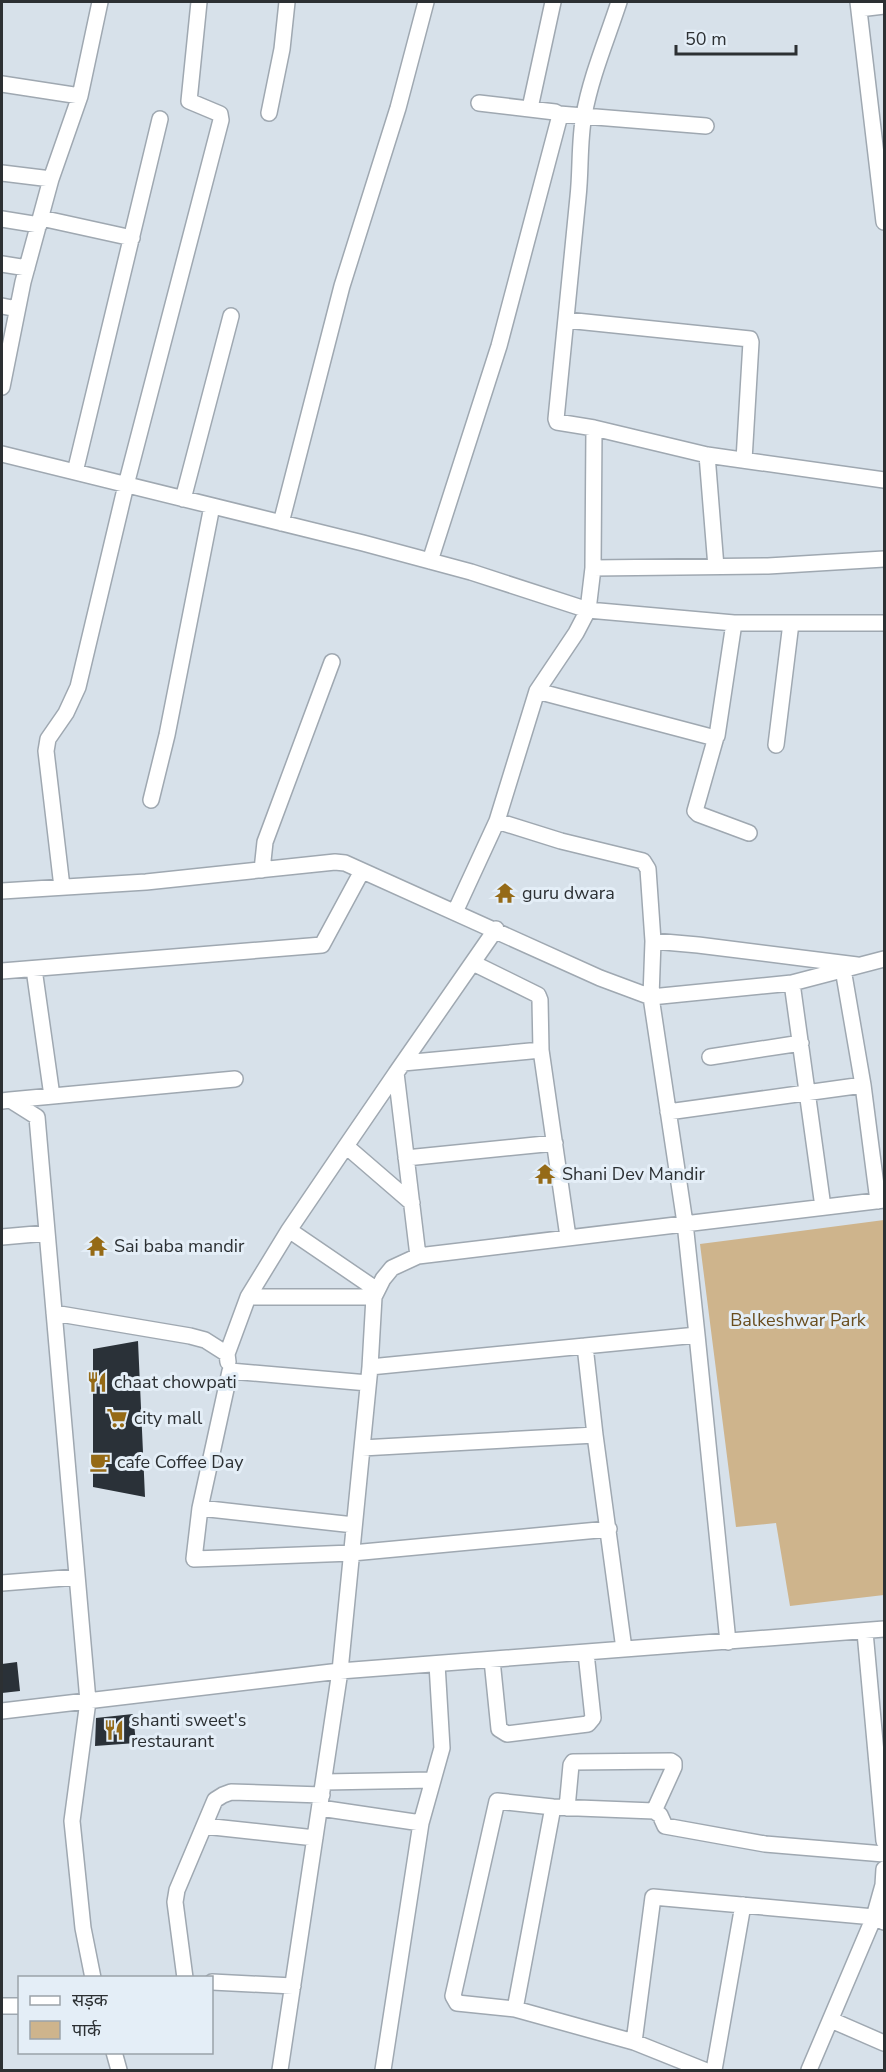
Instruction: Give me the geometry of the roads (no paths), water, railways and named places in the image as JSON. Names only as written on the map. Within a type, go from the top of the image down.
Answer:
[{"type":"street","points":[[2,387],[4,358],[51,179],[80,96],[100,2]]},
{"type":"street","points":[[62,886],[46,751],[48,740],[66,713],[78,687],[126,485],[221,120],[220,114],[215,111],[189,102],[200,2]]},
{"type":"street","points":[[268,113],[282,49],[287,2]]},
{"type":"street","points":[[281,523],[342,286],[398,108],[426,2]]},
{"type":"street","points":[[530,108],[554,2]]},
{"type":"street","points":[[619,2],[591,87],[584,116],[557,422],[594,428],[707,455],[885,480]]},
{"type":"street","points":[[885,6],[858,5],[885,222]]},
{"type":"street","points":[[2,84],[80,96]]},
{"type":"street","points":[[479,103],[530,108],[559,114],[706,126]]},
{"type":"street","points":[[430,561],[499,346],[559,114]]},
{"type":"street","points":[[75,472],[160,119]]},
{"type":"street","points":[[2,173],[51,179]]},
{"type":"street","points":[[2,219],[40,221],[132,238]]},
{"type":"street","points":[[2,264],[27,268]]},
{"type":"street","points":[[2,306],[17,309]]},
{"type":"street","points":[[183,499],[231,316]]},
{"type":"street","points":[[566,320],[750,339],[744,460]]},
{"type":"street","points":[[455,912],[497,820],[537,691],[576,633],[588,610],[593,568],[594,428]]},
{"type":"street","points":[[2,454],[430,561],[588,610],[734,622],[885,623]]},
{"type":"street","points":[[707,455],[716,567]]},
{"type":"street","points":[[151,800],[167,735],[212,506]]},
{"type":"street","points":[[593,568],[795,565],[885,559]]},
{"type":"street","points":[[734,622],[716,737],[695,811],[749,833]]},
{"type":"street","points":[[776,745],[791,623]]},
{"type":"street","points":[[262,870],[265,842],[332,662]]},
{"type":"street","points":[[537,691],[710,738],[716,737]]},
{"type":"street","points":[[497,820],[561,841],[644,861],[648,869],[653,941],[651,998],[685,1223],[728,1642]]},
{"type":"street","points":[[2,891],[146,882],[335,862],[345,863],[496,929],[600,978],[651,998],[792,983],[885,959]]},
{"type":"street","points":[[2,972],[322,945],[362,871]]},
{"type":"street","points":[[496,929],[289,1230],[248,1297],[227,1354],[230,1371],[200,1509],[194,1559],[352,1553],[609,1529]]},
{"type":"street","points":[[653,941],[698,945],[850,967]]},
{"type":"street","points":[[473,963],[538,995],[540,1000],[542,1050],[568,1238]]},
{"type":"street","points":[[280,2070],[340,1671],[376,1293],[392,1268],[418,1256],[881,1200],[863,1085],[850,967]]},
{"type":"street","points":[[34,969],[52,1096]]},
{"type":"street","points":[[792,983],[823,1207]]},
{"type":"street","points":[[710,1056],[801,1043]]},
{"type":"street","points":[[399,1068],[542,1050]]},
{"type":"street","points":[[399,1068],[406,1158],[418,1256]]},
{"type":"street","points":[[6,1101],[235,1079]]},
{"type":"street","points":[[668,1112],[863,1085]]},
{"type":"street","points":[[6,1101],[37,1117],[88,1701],[72,1821],[83,1928],[93,1976]]},
{"type":"street","points":[[406,1158],[555,1143]]},
{"type":"street","points":[[346,1146],[411,1203]]},
{"type":"street","points":[[289,1230],[376,1293]]},
{"type":"street","points":[[2,1237],[47,1233]]},
{"type":"street","points":[[248,1297],[376,1293]]},
{"type":"street","points":[[54,1313],[190,1336],[205,1340],[227,1354]]},
{"type":"street","points":[[370,1367],[697,1335]]},
{"type":"street","points":[[585,1346],[624,1649]]},
{"type":"street","points":[[230,1371],[368,1383]]},
{"type":"street","points":[[362,1448],[595,1435]]},
{"type":"street","points":[[200,1509],[354,1525]]},
{"type":"street","points":[[2,1583],[77,1577]]},
{"type":"street","points":[[2,1711],[340,1671],[885,1629]]},
{"type":"street","points":[[865,1632],[880,1744],[885,1841]]},
{"type":"street","points":[[492,1660],[499,1729],[507,1734],[588,1724],[591,1721],[593,1718],[586,1653]]},
{"type":"street","points":[[383,2070],[422,1823],[442,1748],[437,1664]]},
{"type":"street","points":[[515,2009],[560,1807],[573,1762],[671,1761],[674,1767],[654,1811]]},
{"type":"street","points":[[185,1976],[175,1902],[177,1890],[215,1800],[231,1792],[322,1795],[433,1780]]},
{"type":"street","points":[[322,1795],[422,1823]]},
{"type":"street","points":[[704,2070],[634,2042],[515,2009],[457,2003],[453,1996],[496,1801],[560,1807],[654,1811],[660,1815],[665,1826],[765,1844],[885,1854]]},
{"type":"street","points":[[204,1826],[315,1838]]},
{"type":"street","points":[[809,2070],[879,1920],[885,1869]]},
{"type":"street","points":[[634,2042],[653,1897],[879,1920]]},
{"type":"street","points":[[714,2070],[743,1905]]},
{"type":"street","points":[[213,1982],[293,1986]]},
{"type":"street","points":[[2,2006],[18,2006]]},
{"type":"street","points":[[831,2020],[885,2043]]},
{"type":"street","points":[[115,2054],[119,2070]]},
{"type":"place","name":"guru dwara","points":[[505,893]]},
{"type":"place","name":"Shani Dev Mandir","points":[[545,1174]]},
{"type":"place","name":"Sai baba mandir","points":[[97,1246]]},
{"type":"place","name":"chaat chowpati","points":[[97,1382]]},
{"type":"place","name":"city mall","points":[[117,1418]]},
{"type":"place","name":"cafe Coffee Day","points":[[100,1462]]},
{"type":"place","name":"shanti sweet's restaurant","points":[[114,1730]]},
{"type":"park label","name":"Balkeshwar Park","points":[[798,1320]]}]
